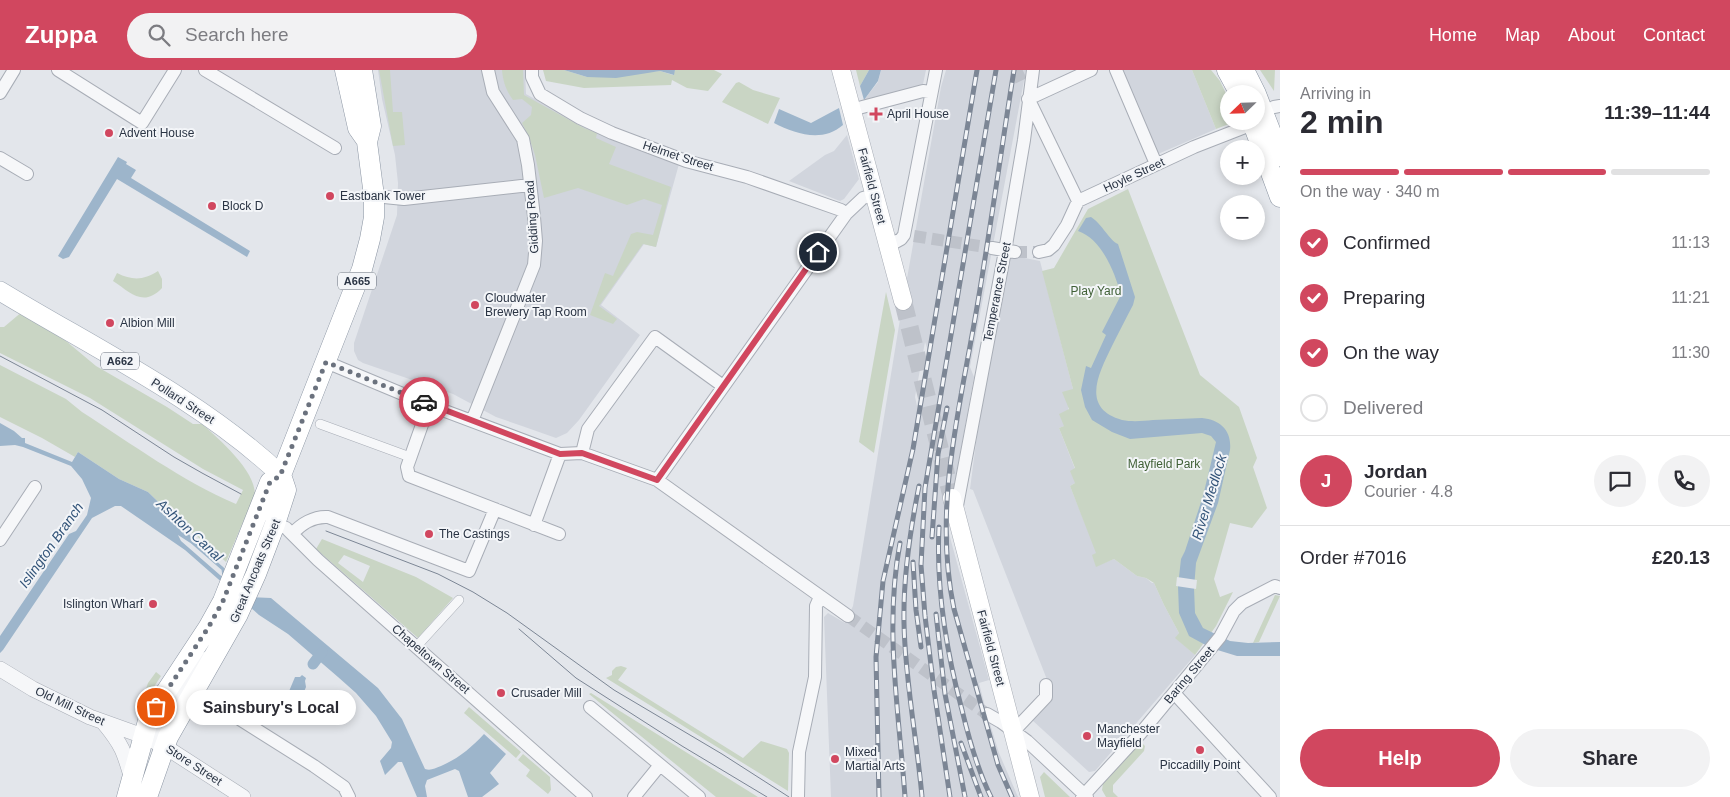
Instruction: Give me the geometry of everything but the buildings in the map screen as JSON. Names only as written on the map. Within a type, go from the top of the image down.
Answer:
[{"type":"highway","name":"Great Ancoats Street","points":[[345,70],[358,128],[367,142]]},
{"type":"highway","name":"Great Ancoats Street","points":[[147,797],[164,746],[193,690],[232,626],[270,482],[281,475],[362,269],[374,217],[374,196],[367,142],[371,126],[362,70]]},
{"type":"highway","points":[[1227,70],[1235,85]]},
{"type":"highway","points":[[1244,70],[1252,85]]},
{"type":"highway","points":[[1265,117],[1280,156]]},
{"type":"highway","points":[[1255,130],[1280,197]]},
{"type":"highway","name":"Great Ancoats Street","points":[[129,788],[143,736],[156,707],[208,628],[223,601],[248,568],[283,529],[286,490],[281,475]]},
{"type":"main road","name":"Fairfield Street","points":[[841,70],[903,301]]},
{"type":"main road","name":"Pollard Street","points":[[0,290],[158,383],[225,429],[281,475]]},
{"type":"main road","points":[[250,449],[271,453],[293,445]]},
{"type":"main road","name":"Fairfield Street","points":[[954,506],[1030,797]]},
{"type":"street","points":[[0,93],[14,70]]},
{"type":"street","points":[[58,70],[142,123],[175,70]]},
{"type":"street","points":[[205,70],[335,148]]},
{"type":"street","name":"Gidding Road","points":[[472,421],[534,265],[536,242],[523,139],[494,92],[488,70]]},
{"type":"street","name":"Helmet Street","points":[[532,70],[535,86],[540,94],[559,107],[607,131],[686,161],[747,177],[841,210],[846,214]]},
{"type":"street","points":[[888,246],[910,236],[936,70]]},
{"type":"street","name":"Temperance Street","points":[[954,506],[1024,140],[1033,70]]},
{"type":"street","points":[[1028,99],[1090,70]]},
{"type":"street","points":[[1116,70],[1156,164]]},
{"type":"street","points":[[1023,85],[1078,201],[1067,225],[1054,245],[1048,250],[1039,252]]},
{"type":"street","points":[[851,110],[923,91],[932,92]]},
{"type":"street","name":"Hoyle Street","points":[[1078,201],[1194,146],[1233,130]]},
{"type":"street","points":[[0,158],[27,174]]},
{"type":"street","points":[[374,196],[404,199],[530,185]]},
{"type":"street","points":[[657,480],[846,214],[863,198],[874,195]]},
{"type":"street","points":[[582,453],[588,429],[655,337],[723,386]]},
{"type":"street","points":[[326,362],[430,405],[560,454],[582,453],[657,480],[848,616]]},
{"type":"street","points":[[430,405],[407,467],[407,473],[411,478],[559,534]]},
{"type":"street","points":[[320,424],[410,457]]},
{"type":"street","points":[[534,525],[560,454]]},
{"type":"street","points":[[0,540],[35,487]]},
{"type":"street","points":[[283,529],[298,528],[309,521],[328,517],[470,571],[495,509]]},
{"type":"street","name":"Chapeltown Street","points":[[283,529],[417,646],[440,674],[586,797]]},
{"type":"street","name":"Baring Street","points":[[1085,796],[1140,734],[1220,637],[1234,611],[1242,602],[1278,587]]},
{"type":"street","points":[[798,797],[799,752],[814,685],[816,606],[820,596]]},
{"type":"street","points":[[417,646],[459,600]]},
{"type":"street","points":[[143,736],[153,734],[159,729],[197,667],[215,654]]},
{"type":"street","name":"Old Mill Street","points":[[0,669],[34,689],[103,722],[143,736]]},
{"type":"street","points":[[1013,732],[1046,697],[1046,685]]},
{"type":"street","points":[[1174,693],[1270,797]]},
{"type":"street","points":[[200,694],[314,766],[344,787],[349,797]]},
{"type":"street","points":[[590,707],[699,797]]},
{"type":"street","points":[[987,714],[1027,741],[1085,796]]},
{"type":"street","points":[[103,722],[116,736],[124,751],[129,788]]},
{"type":"street","name":"Store Street","points":[[143,736],[164,746],[243,797]]},
{"type":"street","points":[[634,797],[660,765]]},
{"type":"shaded area","points":[[378,70],[525,70],[526,94],[584,127],[619,143],[679,164],[656,247],[644,244],[601,305],[640,335],[579,420],[567,433],[556,438],[496,417],[453,394],[358,360],[354,351],[354,343],[397,215],[398,183],[395,155],[382,99]]},
{"type":"shaded area","points":[[881,70],[926,70],[923,84],[865,104],[864,100],[878,82]]},
{"type":"shaded area","points":[[946,70],[1026,70],[970,367],[974,377],[948,530],[989,680],[979,683],[987,714],[999,753],[1018,797],[831,797],[824,617],[828,613],[845,623],[853,606],[903,301],[941,87]],"holes":[[[925,342],[928,351],[917,406],[915,397]]]},
{"type":"shaded area","points":[[1120,70],[1192,70],[1216,129],[1158,154]]},
{"type":"shaded area","points":[[847,135],[859,179],[844,199],[840,201],[789,181],[825,155],[834,151]]},
{"type":"shaded area","points":[[1015,256],[1040,261],[1073,389],[1064,426],[1059,428],[1075,469],[1075,483],[1070,486],[1097,553],[1096,566],[1114,559],[1137,576],[1146,578],[1154,583],[1179,633],[1176,638],[1195,655],[1095,771],[1089,772],[1032,720],[1053,695],[973,490],[970,489],[977,435],[1008,260],[1009,257]]},
{"type":"green space","points":[[379,70],[390,70],[393,112],[402,112],[405,145],[393,146]]},
{"type":"green space","points":[[502,70],[523,70],[524,95],[584,128],[597,133],[596,138],[616,147],[609,164],[671,187],[656,247],[643,244],[599,306],[617,319],[613,324],[590,315],[605,273],[613,276],[631,234],[637,232],[653,235],[662,205],[644,199],[627,205],[578,188],[544,198],[535,155],[522,123],[531,115],[532,107],[522,99],[513,100],[505,86]]},
{"type":"green space","points":[[543,70],[564,70],[587,77],[660,71],[673,75],[675,70],[714,70],[722,74],[708,91],[687,88],[672,80],[671,85],[584,88],[546,81]]},
{"type":"green space","points":[[856,70],[869,70],[860,86]]},
{"type":"green space","points":[[1192,70],[1211,70],[1222,85],[1220,85],[1220,127],[1216,129]]},
{"type":"green space","points":[[1260,70],[1275,70],[1274,91]]},
{"type":"green space","points":[[739,82],[753,90],[780,98],[768,124],[722,102],[736,83]]},
{"type":"green space","name":"Mayfield Park","points":[[1128,189],[1200,375],[1239,407],[1257,458],[1253,467],[1267,508],[1252,528],[1230,523],[1214,579],[1220,597],[1233,592],[1216,626],[1195,655],[1175,638],[1179,633],[1154,583],[1146,578],[1137,576],[1114,559],[1096,567],[1092,555],[1096,553],[1070,486],[1075,483],[1070,471],[1075,468],[1059,428],[1064,426],[1059,414],[1069,409],[1062,392],[1073,389],[1042,271],[1054,268],[1088,209]]},
{"type":"green space","points":[[158,271],[162,279],[162,288],[149,297],[137,296],[113,281],[117,273],[133,278],[143,278]]},
{"type":"green space","points":[[886,292],[895,330],[874,453],[859,442]]},
{"type":"green space","points":[[23,311],[60,336],[96,366],[193,424],[202,424],[243,465],[249,475],[255,494],[226,562],[202,540],[185,528],[148,492],[119,479],[78,452],[75,457],[0,417],[0,365],[66,399],[82,412],[158,461],[216,495],[236,504],[243,490],[203,469],[90,398],[0,353],[0,327],[4,327]]},
{"type":"green space","points":[[322,539],[416,577],[453,598],[418,638],[316,549]],"holes":[[[344,555],[370,566],[363,582],[338,563]]]},
{"type":"green space","points":[[1275,595],[1280,596],[1259,642],[1253,643]]},
{"type":"green space","points":[[616,667],[627,668],[618,680],[743,758],[761,741],[787,749],[789,753],[788,791],[606,678],[612,675],[612,671]]},
{"type":"green space","points":[[156,672],[161,676],[139,710],[148,683]]},
{"type":"green space","points":[[591,693],[758,797],[716,797],[589,694]]},
{"type":"green space","points":[[469,707],[521,752],[516,758],[464,713]]},
{"type":"green space","points":[[1137,743],[1142,743],[1145,746],[1144,751],[1113,785],[1113,792],[1118,797],[1106,797],[1102,790],[1103,783]]},
{"type":"green space","points":[[523,754],[550,777],[551,790],[548,794],[526,776],[530,770],[518,760]]},
{"type":"green space","points":[[1044,772],[1070,797],[1045,797],[1040,777]]},
{"type":"water","points":[[564,70],[675,70],[674,75],[660,71],[616,78],[587,77]]},
{"type":"water","points":[[869,70],[881,70],[878,81],[864,100],[860,86]]},
{"type":"water","points":[[839,108],[843,125],[835,131],[826,134],[809,135],[774,123],[779,109],[811,123]]},
{"type":"water","points":[[118,157],[136,170],[131,178],[250,251],[247,257],[117,179],[69,257],[63,259],[58,256]]},
{"type":"water","name":"River Medlock","points":[[1091,217],[1118,244],[1135,297],[1133,305],[1102,367],[1096,389],[1097,398],[1101,407],[1109,414],[1122,420],[1202,418],[1215,421],[1227,432],[1230,450],[1218,503],[1196,563],[1195,613],[1203,628],[1230,641],[1248,643],[1280,642],[1280,656],[1237,656],[1211,648],[1189,636],[1179,613],[1178,586],[1181,559],[1203,496],[1216,442],[1211,436],[1202,433],[1130,439],[1112,432],[1092,420],[1085,407],[1081,390],[1086,366],[1091,368],[1106,335],[1102,332],[1121,295],[1111,267],[1101,249],[1094,241],[1078,231],[1086,218]]},
{"type":"water","points":[[0,423],[22,438],[25,438],[25,443],[72,462],[78,452],[119,479],[148,492],[185,528],[195,543],[192,544],[178,535],[181,541],[220,575],[250,597],[271,598],[378,688],[402,719],[425,769],[433,769],[453,760],[484,734],[506,754],[490,773],[499,784],[482,797],[468,797],[459,771],[455,769],[427,780],[425,786],[427,797],[417,797],[402,762],[398,762],[385,775],[380,761],[391,748],[392,742],[376,716],[356,693],[288,634],[259,615],[185,550],[121,506],[115,506],[92,518],[0,653],[0,636],[69,534],[76,531],[87,515],[91,498],[82,479],[71,466],[23,447],[15,445],[0,446]]},
{"type":"water","points":[[302,675],[306,678],[306,687],[295,713],[291,714],[282,708],[295,677]]},
{"type":"pier","points":[[1177,577],[1197,580],[1196,589],[1176,586]]},
{"type":"waterway","name":"Ashton Canal","points":[[193,543],[223,569],[224,577]]},
{"type":"waterway","points":[[313,664],[322,652]]},
{"type":"tunnel","points":[[1016,70],[1023,85]]},
{"type":"tunnel","points":[[914,236],[992,248]]},
{"type":"tunnel","points":[[1015,252],[1039,252]]},
{"type":"tunnel","points":[[903,301],[952,498]]},
{"type":"tunnel","points":[[848,616],[987,714]]},
{"type":"tram line","points":[[0,356],[102,410],[174,457],[241,494]]},
{"type":"tram line","points":[[326,531],[438,574],[473,592],[507,613],[614,690],[722,754],[789,797]]},
{"type":"tram line","points":[[519,629],[576,678],[682,746],[767,797]]},
{"type":"railway","points":[[879,797],[876,657],[883,581],[913,449],[977,70]]},
{"type":"railway","points":[[950,797],[925,616],[921,565],[925,488],[996,70]]},
{"type":"railway","points":[[1012,797],[998,765],[954,609],[948,571],[946,534],[947,497],[956,424],[981,283],[1014,70]]},
{"type":"railway","points":[[932,537],[938,454],[947,408]]},
{"type":"railway","points":[[919,486],[908,554],[904,623],[922,797]]},
{"type":"railway","points":[[939,527],[939,573],[943,619],[951,665],[971,743],[991,797]]},
{"type":"railway","points":[[900,543],[895,575],[893,638],[905,797]]},
{"type":"railway","points":[[913,562],[916,610],[921,647]]},
{"type":"railway","points":[[936,614],[945,694],[965,797]]},
{"type":"railway","points":[[961,743],[981,797]]},
{"type":"way so far","points":[[156,707],[208,628],[223,601],[270,482],[280,476],[326,362],[424,402]]},
{"type":"place","name":"April House","points":[[876,114]]},
{"type":"place","name":"Advent House","points":[[109,133]]},
{"type":"place","name":"Eastbank Tower","points":[[330,196]]},
{"type":"place","name":"Block D","points":[[212,206]]},
{"type":"place","name":"Cloudwater Brewery Tap Room","points":[[475,305]]},
{"type":"place","name":"Albion Mill","points":[[110,323]]},
{"type":"place","name":"The Castings","points":[[429,534]]},
{"type":"place","name":"Islington Wharf","points":[[153,604]]},
{"type":"place","name":"Crusader Mill","points":[[501,693]]},
{"type":"place","name":"Sainsbury's Local","points":[[156,707]]},
{"type":"place","name":"Manchester Mayfield","points":[[1087,736]]},
{"type":"place","name":"Piccadilly Point","points":[[1200,750]]},
{"type":"place","name":"Mixed Martial Arts","points":[[835,759]]},
{"type":"route","points":[[424,402],[560,454],[582,453],[657,480],[818,252]]},
{"type":"park label","name":"Play Yard","points":[[1096,291]]},
{"type":"water label","name":"Islington Branch","points":[[51,545]]}]
